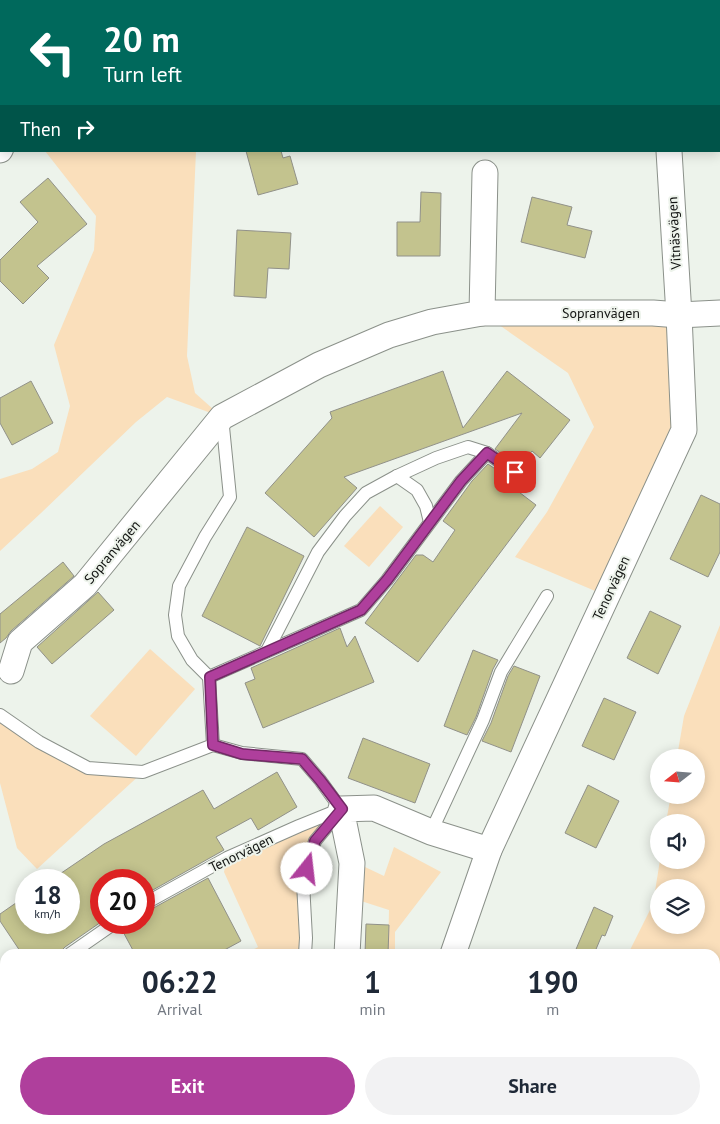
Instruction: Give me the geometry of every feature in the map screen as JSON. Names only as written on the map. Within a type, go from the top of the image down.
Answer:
[{"type":"street","name":"Vitnäsvägen","points":[[669,152],[679,314]]},
{"type":"street","points":[[482,313],[485,173]]},
{"type":"street","name":"Sopranvägen","points":[[6,676],[20,642],[85,586],[222,417],[319,366],[389,335],[432,322],[482,313],[720,313]]},
{"type":"street","name":"Tenorvägen","points":[[455,949],[489,850],[684,430],[679,314]]},
{"type":"street","name":"Tenorvägen","points":[[342,809],[374,808],[431,832],[489,850]]},
{"type":"street","points":[[342,809],[352,863],[347,949]]},
{"type":"lane","points":[[213,745],[210,677],[192,660],[178,636],[175,615],[180,586],[205,537],[230,497],[222,417]]},
{"type":"lane","points":[[267,651],[318,552],[345,516],[366,493],[436,458],[468,447],[487,453],[515,472]]},
{"type":"lane","points":[[210,677],[361,610],[387,580],[461,481],[487,453]]},
{"type":"lane","points":[[397,476],[417,490],[426,506],[430,522]]},
{"type":"lane","points":[[431,832],[483,720],[501,672],[547,596]]},
{"type":"lane","points":[[0,715],[39,742],[88,768],[143,772],[213,745],[242,754],[302,759],[342,809],[315,841],[303,883],[305,949]]},
{"type":"lane","name":"Tenorvägen","points":[[155,898],[227,858],[342,809]]},
{"type":"lane","points":[[77,949],[99,934]]},
{"type":"shaded area","points":[[46,152],[196,152],[187,356],[195,393],[222,417],[167,397],[136,422],[0,551],[0,479],[32,469],[58,452],[70,406],[54,345],[94,250],[96,216]]},
{"type":"shaded area","points":[[482,313],[679,315],[684,430],[607,596],[515,557],[547,512],[594,427],[568,373]]},
{"type":"shaded area","points":[[380,506],[403,527],[369,567],[344,546]]},
{"type":"shaded area","points":[[720,625],[720,949],[630,949],[650,910],[650,934],[705,934],[705,879],[657,879],[659,869],[705,869],[705,814],[667,814],[669,804],[705,804],[705,749],[678,749],[684,716]]},
{"type":"shaded area","points":[[150,649],[195,689],[136,756],[90,716]]},
{"type":"shaded area","points":[[0,716],[88,768],[143,772],[37,869],[17,848],[0,783]]},
{"type":"shaded area","points":[[341,809],[315,841],[303,883],[305,949],[254,949],[258,947],[224,872],[227,858]]},
{"type":"shaded area","points":[[394,847],[441,872],[395,932],[395,949],[388,949],[389,910],[361,901],[365,867],[384,876]]},
{"type":"building","points":[[246,152],[281,152],[283,158],[290,156],[298,184],[258,195]]},
{"type":"building","points":[[48,178],[87,224],[37,266],[49,278],[23,304],[0,281],[0,260],[38,222],[20,202]]},
{"type":"building","points":[[421,192],[441,193],[440,256],[397,256],[397,222],[420,222]]},
{"type":"building","points":[[532,197],[572,207],[567,225],[592,231],[585,258],[521,242]]},
{"type":"building","points":[[237,230],[291,233],[289,269],[268,268],[266,298],[234,296]]},
{"type":"building","points":[[443,371],[463,428],[507,371],[570,420],[540,458],[532,451],[520,466],[495,449],[522,413],[344,477],[357,488],[314,537],[265,493],[332,418],[330,412]]},
{"type":"building","points":[[31,381],[53,423],[12,445],[0,423],[0,398]]},
{"type":"building","points":[[488,464],[510,479],[507,483],[536,505],[418,662],[365,623],[416,555],[423,555],[433,562],[455,530],[443,521],[472,481]]},
{"type":"building","points":[[701,495],[720,504],[720,552],[708,577],[670,559]]},
{"type":"building","points":[[247,527],[304,556],[260,646],[202,616]]},
{"type":"building","points":[[63,562],[74,576],[11,631],[0,643],[0,614]]},
{"type":"building","points":[[98,592],[114,610],[52,664],[37,647]]},
{"type":"building","points":[[650,611],[681,626],[658,674],[627,658]]},
{"type":"building","points":[[340,628],[347,647],[355,636],[374,682],[263,728],[245,683],[255,679],[251,668]]},
{"type":"building","points":[[473,650],[498,660],[467,735],[444,726]]},
{"type":"building","points":[[514,666],[540,676],[511,752],[482,741],[491,723],[508,676]]},
{"type":"building","points":[[604,698],[636,712],[614,760],[582,746]]},
{"type":"building","points":[[363,738],[430,764],[415,803],[348,778]]},
{"type":"building","points":[[277,772],[297,807],[258,830],[251,818],[216,837],[224,850],[155,889],[155,869],[90,869],[90,930],[63,949],[19,949],[0,921],[0,914],[15,904],[15,934],[80,934],[80,869],[67,869],[104,844],[203,790],[214,809]]},
{"type":"building","points":[[588,785],[619,801],[596,848],[565,833]]},
{"type":"building","points":[[208,878],[241,941],[226,949],[132,949],[124,934],[155,934],[155,907]]},
{"type":"building","points":[[594,907],[613,916],[605,936],[602,935],[596,949],[576,949]]},
{"type":"building","points":[[366,924],[389,925],[388,949],[365,949]]},
{"type":"route","points":[[307,869],[315,841],[342,809],[302,759],[242,754],[213,745],[210,677],[361,610],[387,580],[461,481],[487,453],[515,472]]}]
